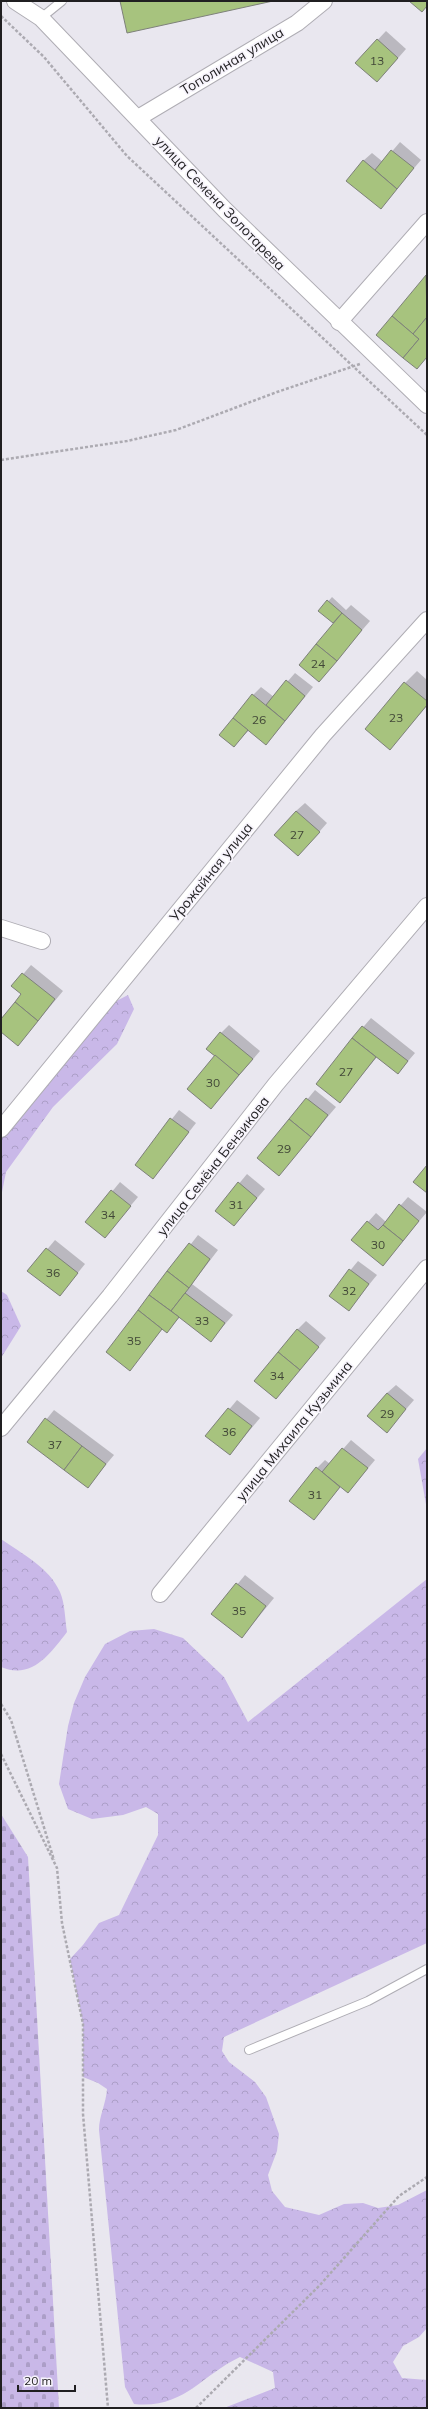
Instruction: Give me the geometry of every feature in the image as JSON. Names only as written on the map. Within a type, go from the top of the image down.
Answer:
[{"type":"street","name":"улица Семена Золотарева","points":[[15,1],[41,18],[225,210],[339,322],[427,405]]},
{"type":"street","name":"Тополиная улица","points":[[138,118],[297,24],[324,1]]},
{"type":"street","points":[[339,322],[427,222]]},
{"type":"street","name":"Урожайная улица","points":[[1,1129],[322,735],[427,620]]},
{"type":"street","name":"улица Семёна Бензикова","points":[[1,1428],[110,1296],[276,1084],[427,906]]},
{"type":"street","points":[[1,928],[42,941]]},
{"type":"street","name":"улица Михаила Кузьмина","points":[[160,1594],[427,1268]]},
{"type":"lane","points":[[41,18],[62,1]]},
{"type":"lane","points":[[249,2050],[368,2001],[427,1969]]},
{"type":"path","points":[[1,16],[44,57],[127,156],[427,436]]},
{"type":"path","points":[[1,460],[127,441],[176,430],[353,366],[380,360]]},
{"type":"path","points":[[1,1704],[11,1720],[56,1868],[62,1923],[83,2024],[83,2114],[108,2408]]},
{"type":"path","points":[[1,1754],[56,1868]]},
{"type":"path","points":[[196,2408],[320,2285],[398,2196],[427,2177]]},
{"type":"green space","points":[[128,995],[134,1009],[117,1044],[53,1107],[6,1172],[1,1197],[1,1129],[97,1011]]},
{"type":"green space","points":[[1,1291],[7,1295],[21,1326],[1,1358]]},
{"type":"green space","points":[[427,1448],[427,1510],[418,1459]]},
{"type":"green space","points":[[1,1539],[42,1568],[49,1575],[62,1596],[64,1606],[67,1632],[54,1649],[39,1663],[22,1670],[12,1670],[1,1667]]},
{"type":"green space","points":[[427,1579],[427,1943],[224,2037],[222,2051],[229,2062],[255,2082],[266,2097],[279,2134],[277,2151],[268,2175],[272,2191],[285,2207],[319,2215],[344,2204],[363,2203],[378,2208],[398,2205],[427,2190],[427,2328],[419,2337],[403,2346],[393,2362],[402,2378],[427,2380],[427,2408],[224,2408],[275,2388],[273,2372],[240,2357],[191,2390],[179,2396],[166,2401],[151,2404],[134,2404],[125,2387],[99,2130],[107,2089],[98,2083],[83,2077],[83,2024],[70,1959],[83,1945],[99,1923],[119,1915],[158,1835],[158,1814],[146,1807],[123,1815],[92,1819],[68,1809],[59,1784],[68,1726],[74,1703],[85,1677],[105,1644],[130,1631],[154,1629],[183,1638],[224,1677],[248,1722]]},
{"type":"green space","points":[[1,1814],[28,1857],[59,2408],[1,2408]]},
{"type":"building","points":[[120,1],[273,1],[127,33]]},
{"type":"building","points":[[409,1],[427,1],[427,6],[422,12]]},
{"type":"building","points":[[377,39],[398,58],[377,82],[355,63]]},
{"type":"building","points":[[391,150],[414,168],[397,189],[375,170]]},
{"type":"building","points":[[363,160],[397,189],[381,209],[346,181]]},
{"type":"building","points":[[426,275],[427,317],[413,334],[392,316]]},
{"type":"building","points":[[392,316],[419,339],[403,358],[376,335]]},
{"type":"building","points":[[427,317],[427,357],[417,369],[403,358],[419,339],[413,334]]},
{"type":"building","points":[[327,600],[342,613],[333,623],[318,611]]},
{"type":"building","points":[[342,613],[362,630],[337,661],[316,644]]},
{"type":"building","points":[[316,644],[337,661],[319,682],[299,665]]},
{"type":"building","points":[[286,680],[305,696],[285,721],[266,705]]},
{"type":"building","points":[[404,682],[427,701],[427,705],[390,750],[365,729]]},
{"type":"building","points":[[252,694],[285,721],[266,745],[233,718]]},
{"type":"building","points":[[233,718],[248,730],[234,747],[219,735]]},
{"type":"building","points":[[296,811],[320,832],[298,856],[274,835]]},
{"type":"building","points":[[22,973],[55,999],[38,1021],[15,1002],[21,994],[11,986]]},
{"type":"building","points":[[15,1002],[38,1021],[18,1046],[1,1032],[1,1019]]},
{"type":"building","points":[[362,1026],[408,1061],[398,1074],[352,1038]]},
{"type":"building","points":[[220,1032],[253,1059],[239,1075],[206,1049]]},
{"type":"building","points":[[352,1038],[376,1057],[340,1103],[316,1084]]},
{"type":"building","points":[[215,1055],[239,1075],[211,1109],[187,1089]]},
{"type":"building","points":[[306,1098],[328,1115],[311,1137],[289,1119]]},
{"type":"building","points":[[170,1118],[189,1132],[153,1179],[135,1165]]},
{"type":"building","points":[[289,1119],[311,1137],[279,1176],[257,1158]]},
{"type":"building","points":[[427,1165],[427,1193],[413,1182]]},
{"type":"building","points":[[238,1182],[257,1198],[234,1226],[215,1211]]},
{"type":"building","points":[[111,1190],[131,1206],[105,1238],[85,1222]]},
{"type":"building","points":[[399,1204],[419,1221],[403,1241],[383,1225]]},
{"type":"building","points":[[367,1221],[378,1230],[383,1225],[403,1241],[383,1266],[351,1240]]},
{"type":"building","points":[[189,1243],[210,1259],[189,1288],[167,1271]]},
{"type":"building","points":[[46,1248],[78,1273],[60,1296],[27,1271]]},
{"type":"building","points":[[349,1269],[369,1284],[349,1311],[329,1296]]},
{"type":"building","points":[[167,1271],[189,1288],[171,1311],[149,1295]]},
{"type":"building","points":[[185,1293],[225,1323],[211,1342],[171,1311]]},
{"type":"building","points":[[149,1295],[179,1317],[167,1333],[138,1310]]},
{"type":"building","points":[[138,1310],[162,1329],[130,1371],[106,1352]]},
{"type":"building","points":[[297,1329],[319,1347],[300,1370],[278,1352]]},
{"type":"building","points":[[278,1352],[300,1370],[276,1399],[254,1381]]},
{"type":"building","points":[[387,1393],[406,1409],[387,1433],[367,1416]]},
{"type":"building","points":[[228,1408],[252,1426],[230,1455],[205,1436]]},
{"type":"building","points":[[45,1418],[82,1446],[64,1470],[27,1442]]},
{"type":"building","points":[[82,1446],[106,1464],[88,1488],[64,1470]]},
{"type":"building","points":[[342,1448],[368,1468],[348,1493],[322,1472]]},
{"type":"building","points":[[316,1467],[340,1487],[314,1520],[289,1501]]},
{"type":"building","points":[[236,1583],[266,1606],[242,1638],[211,1614]]}]
